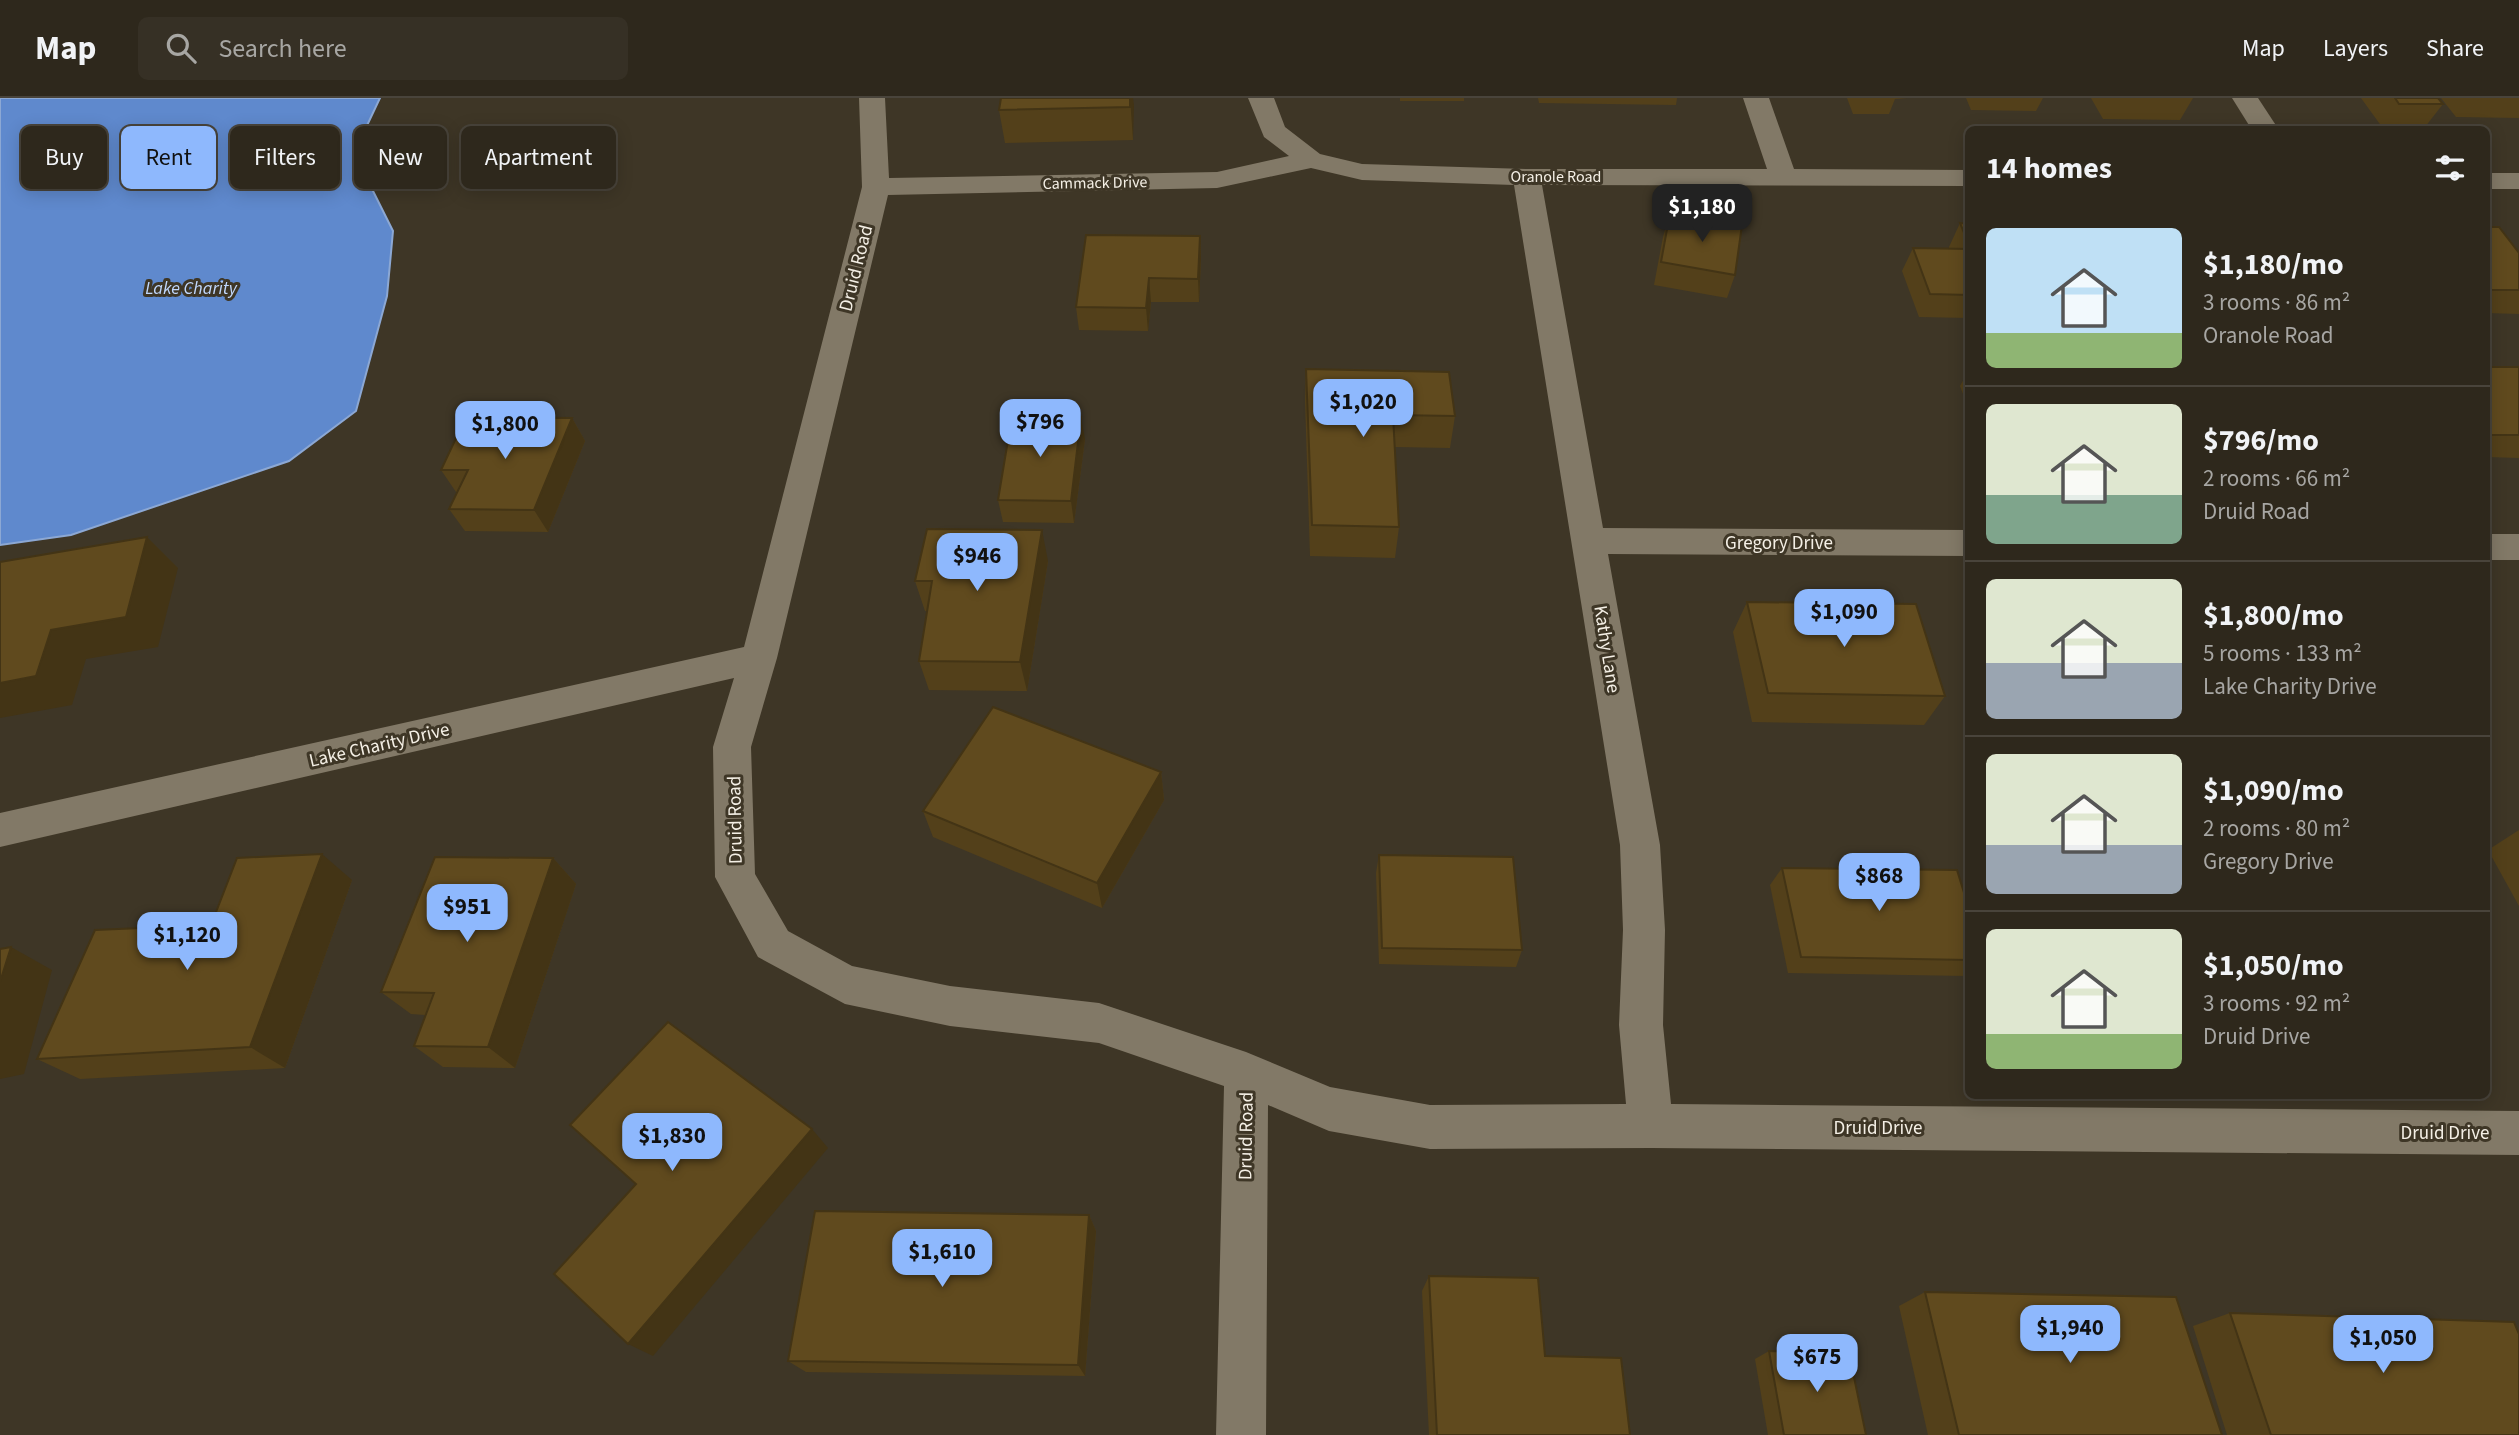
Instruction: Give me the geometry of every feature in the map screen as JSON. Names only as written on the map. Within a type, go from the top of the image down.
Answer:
[{"type":"street","name":"Druid Road","points":[[872,98],[876,187],[759,658],[732,747],[735,877],[773,944],[845,984],[950,1006],[1099,1023],[1246,1073],[1241,1435]]},
{"type":"street","name":"Oranole Road","points":[[1261,98],[1273,131],[1311,160],[1362,172],[1527,177],[1965,178]]},
{"type":"street","points":[[1756,98],[1783,177]]},
{"type":"street","points":[[2245,98],[2263,126]]},
{"type":"street","name":"Cammack Drive","points":[[876,187],[1217,180],[1311,160]]},
{"type":"street","name":"Kathy Lane","points":[[1527,177],[1640,845],[1644,930],[1641,1025],[1651,1126]]},
{"type":"street","points":[[2490,181],[2519,181]]},
{"type":"street","name":"Gregory Drive","points":[[1590,541],[1965,543]]},
{"type":"street","points":[[2490,547],[2519,547]]},
{"type":"street","name":"Lake Charity Drive","points":[[0,830],[759,658]]},
{"type":"street","name":"Druid Drive","points":[[1246,1073],[1329,1109],[1430,1126],[2519,1133]]},
{"type":"water","name":"Lake Charity","points":[[0,98],[380,98],[367,126],[354,126],[354,189],[372,189],[393,231],[387,296],[356,411],[289,461],[71,535],[0,545]]},
{"type":"building","points":[[1001,98],[1130,98],[1130,107],[999,110]]},
{"type":"building","points":[[2395,98],[2438,98],[2443,104],[2399,104]]},
{"type":"building","points":[[1670,213],[1742,225],[1735,275],[1661,262]]},
{"type":"building","points":[[2490,227],[2499,227],[2519,253],[2519,290],[2490,290]]},
{"type":"building","points":[[1086,235],[1200,236],[1198,279],[1149,278],[1146,308],[1076,307]]},
{"type":"building","points":[[1913,248],[1965,249],[1965,295],[1930,294]]},
{"type":"building","points":[[2490,367],[2519,367],[2519,435],[2490,435]]},
{"type":"building","points":[[1306,369],[1449,372],[1455,416],[1393,415],[1399,527],[1312,525]]},
{"type":"building","points":[[1012,416],[1081,417],[1071,501],[998,500]]},
{"type":"building","points":[[466,417],[572,418],[534,510],[449,509],[468,470],[441,470]]},
{"type":"building","points":[[927,529],[1042,530],[1020,662],[919,661],[932,581],[915,581]]},
{"type":"building","points":[[147,537],[126,617],[51,630],[36,676],[0,683],[0,562]]},
{"type":"building","points":[[1747,602],[1916,604],[1945,696],[1768,693]]},
{"type":"building","points":[[993,707],[1161,772],[1097,883],[923,811]]},
{"type":"building","points":[[322,854],[250,1047],[37,1059],[95,930],[211,925],[237,858]]},
{"type":"building","points":[[1379,855],[1513,857],[1522,950],[1382,948]]},
{"type":"building","points":[[435,857],[553,858],[488,1047],[414,1046],[434,993],[381,992]]},
{"type":"building","points":[[1782,868],[1957,870],[1965,896],[1965,960],[1801,957]]},
{"type":"building","points":[[11,947],[0,982],[0,949]]},
{"type":"building","points":[[668,1022],[812,1129],[628,1344],[554,1274],[636,1184],[570,1125]]},
{"type":"building","points":[[815,1211],[1089,1215],[1078,1365],[788,1361]]},
{"type":"building","points":[[1429,1276],[1538,1278],[1545,1356],[1621,1358],[1630,1435],[1437,1435]]},
{"type":"building","points":[[1925,1292],[2176,1297],[2222,1435],[1959,1435]]},
{"type":"building","points":[[2230,1313],[2514,1322],[2519,1334],[2519,1435],[2271,1435]]},
{"type":"building","points":[[1769,1351],[1849,1353],[1866,1435],[1784,1435]]}]
